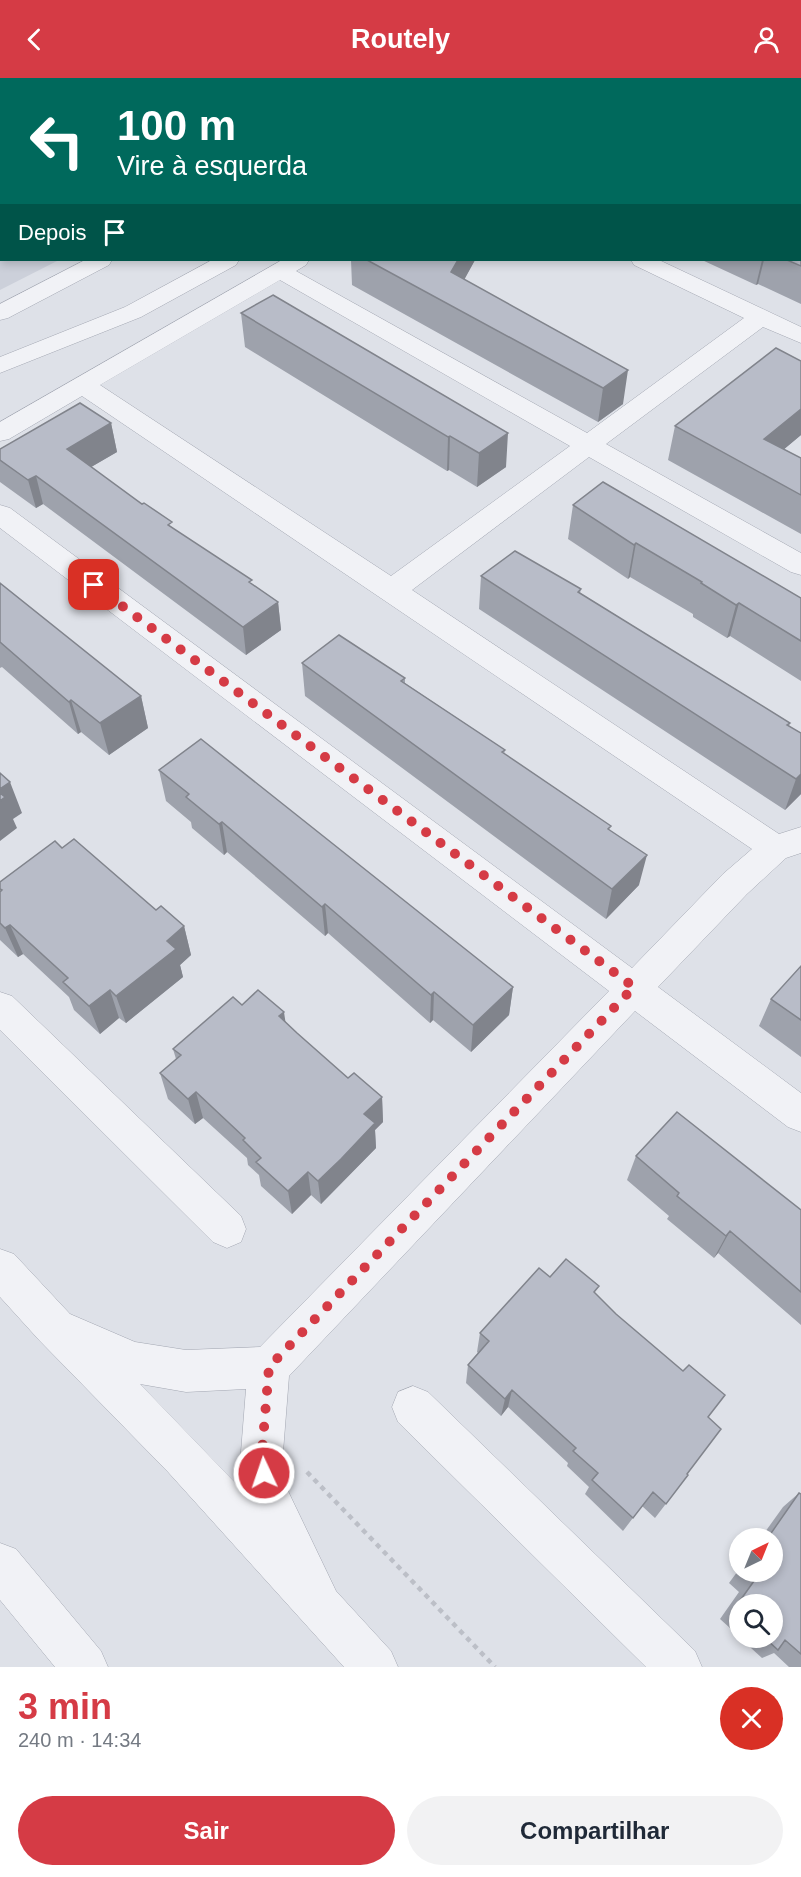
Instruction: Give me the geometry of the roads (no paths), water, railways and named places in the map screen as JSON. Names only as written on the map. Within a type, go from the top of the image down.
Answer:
[{"type":"street","points":[[0,305],[36,276],[63,261]]},
{"type":"street","points":[[0,312],[99,261]]},
{"type":"street","points":[[0,364],[186,261]]},
{"type":"street","points":[[0,364],[124,316],[226,261]]},
{"type":"street","points":[[644,261],[801,336]]},
{"type":"street","points":[[0,433],[290,265],[588,445],[801,565]]},
{"type":"street","points":[[392,590],[761,317]]},
{"type":"street","points":[[83,385],[392,590],[788,844],[735,884],[269,1367],[262,1452],[267,1494],[320,1607]]},
{"type":"street","points":[[0,514],[634,987],[801,1115]]},
{"type":"street","points":[[0,1007],[227,1229]]},
{"type":"street","points":[[0,1268],[53,1326],[183,1457],[375,1667]]},
{"type":"street","points":[[53,1326],[134,1362],[186,1371],[269,1367]]},
{"type":"street","points":[[413,1407],[679,1667]]},
{"type":"street","points":[[0,1564],[84,1667]]}]
